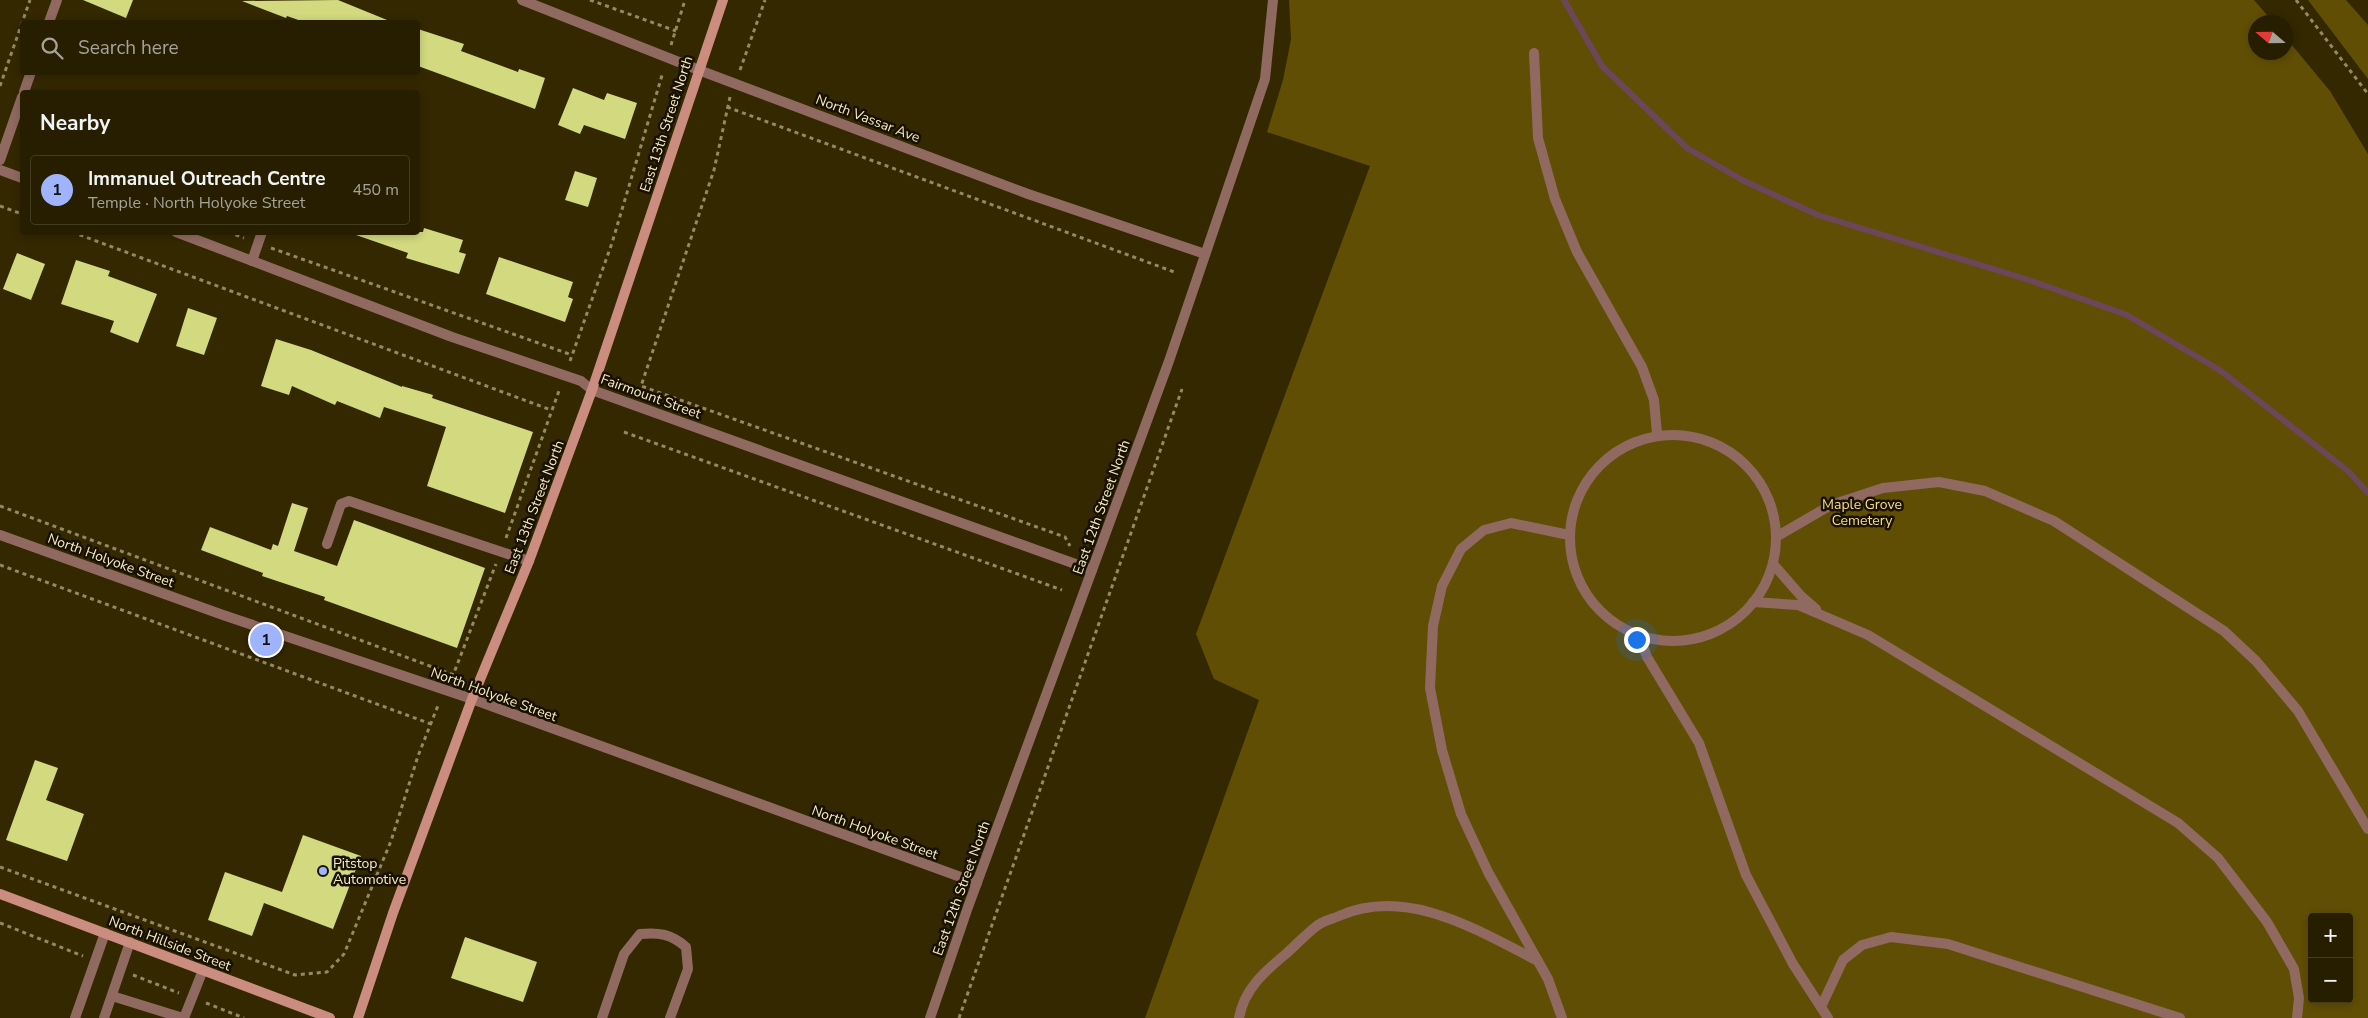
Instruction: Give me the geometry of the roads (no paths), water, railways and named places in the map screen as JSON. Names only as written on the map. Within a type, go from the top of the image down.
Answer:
[{"type":"main road","name":"East 13th Street North","points":[[358,1018],[393,913],[472,699],[529,561],[592,390],[698,68],[723,0]]},
{"type":"main road","name":"North Hillside Street","points":[[0,894],[330,1018]]},
{"type":"street","points":[[50,20],[57,0]]},
{"type":"street","name":"North Vassar Ave","points":[[522,0],[1028,194],[1205,254]]},
{"type":"street","name":"East 12th Street North","points":[[930,1018],[977,883],[1166,370],[1265,79],[1273,0]]},
{"type":"street","points":[[1534,53],[1538,138],[1555,199],[1577,252],[1642,367],[1654,400],[1657,434]]},
{"type":"street","points":[[25,90],[30,75]]},
{"type":"street","points":[[0,160],[20,103]]},
{"type":"street","points":[[0,170],[20,177]]},
{"type":"street","name":"Fairmount Street","points":[[184,235],[452,337],[581,381],[592,390],[1092,570]]},
{"type":"street","points":[[252,261],[261,235]]},
{"type":"street","points":[[1657,434],[1690,434],[1722,445],[1748,465],[1767,492],[1776,524],[1776,556],[1764,588],[1744,614],[1717,632],[1685,641],[1652,640],[1619,627],[1592,603],[1574,571],[1569,535],[1576,500],[1595,469],[1623,446],[1657,434]]},
{"type":"street","points":[[1776,537],[1831,505],[1883,488],[1939,482],[1985,491],[2054,521],[2224,631],[2256,661],[2298,711],[2368,829]]},
{"type":"street","points":[[327,544],[341,504],[349,501],[529,561]]},
{"type":"street","points":[[1562,1018],[1548,979],[1488,872],[1461,814],[1442,750],[1430,688],[1433,626],[1442,586],[1461,549],[1484,530],[1511,523],[1569,535]]},
{"type":"street","name":"North Holyoke Street","points":[[0,535],[223,616],[472,699],[977,883]]},
{"type":"street","points":[[1773,564],[1801,596],[1822,614]]},
{"type":"street","points":[[1753,602],[1798,605],[1868,635],[2178,823],[2218,858],[2267,922],[2294,969],[2299,998],[2296,1018]]},
{"type":"street","points":[[1639,635],[1647,657],[1699,743],[1746,875],[1793,964],[1828,1018]]},
{"type":"street","points":[[1239,1018],[1242,1004],[1259,977],[1320,924],[1358,908],[1384,904],[1421,908],[1499,941],[1538,961]]},
{"type":"street","points":[[602,1018],[624,954],[640,934],[658,932],[675,937],[686,947],[688,968],[670,1018]]},
{"type":"street","points":[[75,1018],[105,933]]},
{"type":"street","points":[[1821,1007],[1843,960],[1862,945],[1891,937],[1948,944],[2180,1018]]},
{"type":"street","points":[[104,1018],[130,942]]},
{"type":"street","points":[[112,996],[183,1018],[203,970]]},
{"type":"waterway","points":[[1564,0],[1602,66],[1687,148],[1744,181],[1818,215],[2032,281],[2127,315],[2221,371],[2348,471],[2368,493]]},
{"type":"place","name":"Immanuel Outreach Centre","points":[[266,640]]},
{"type":"place","name":"Pitstop Automotive","points":[[323,871]]},
{"type":"park label","name":"Maple Grove Cemetery","points":[[1862,512]]}]
